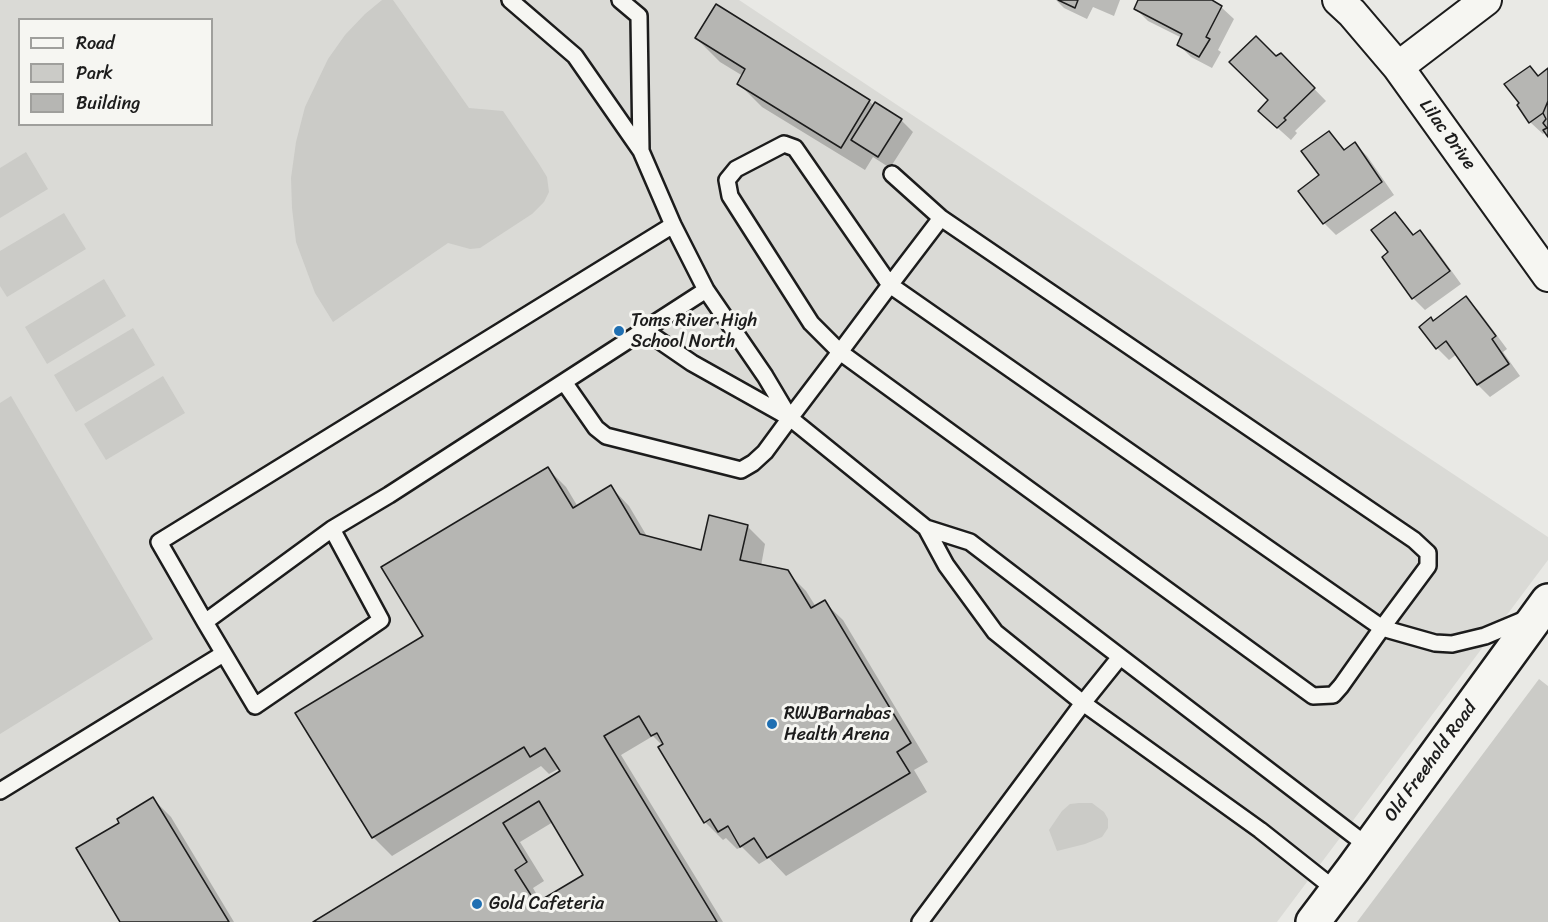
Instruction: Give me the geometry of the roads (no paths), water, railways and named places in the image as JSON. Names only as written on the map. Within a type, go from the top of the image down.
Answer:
[{"type":"main road","name":"Old Freehold Road","points":[[1313,922],[1542,608]]},
{"type":"street","name":"Lilac Drive","points":[[1338,0],[1398,67],[1548,276]]},
{"type":"street","points":[[1398,67],[1486,0]]},
{"type":"lane","points":[[510,0],[575,57],[641,151],[673,225],[706,290],[765,376],[790,418]]},
{"type":"lane","points":[[620,0],[639,16],[641,151]]},
{"type":"lane","points":[[892,174],[940,218],[1414,540],[1428,553],[1428,566],[1382,628],[1333,695],[1313,696],[840,352],[811,323],[730,196],[727,180],[736,169],[784,144],[795,148],[890,285],[1382,628],[1435,644],[1452,644],[1485,636],[1542,608]]},
{"type":"lane","points":[[564,382],[596,428],[606,436],[741,470],[765,452],[940,218]]},
{"type":"lane","points":[[332,529],[381,620],[255,706],[159,542],[673,225]]},
{"type":"lane","points":[[205,622],[332,529],[389,495],[706,290]]},
{"type":"lane","points":[[644,330],[692,363],[790,418],[926,528],[970,542],[1369,847]]},
{"type":"lane","points":[[926,528],[946,565],[995,632],[1083,703],[1260,830],[1337,891]]},
{"type":"lane","points":[[0,791],[224,654]]},
{"type":"lane","points":[[920,922],[1083,703],[1120,657]]},
{"type":"place","name":"Toms River High School North","points":[[619,331]]},
{"type":"place","name":"RWJBarnabas Health Arena","points":[[772,724]]},
{"type":"place","name":"Gold Cafeteria","points":[[477,904]]}]
